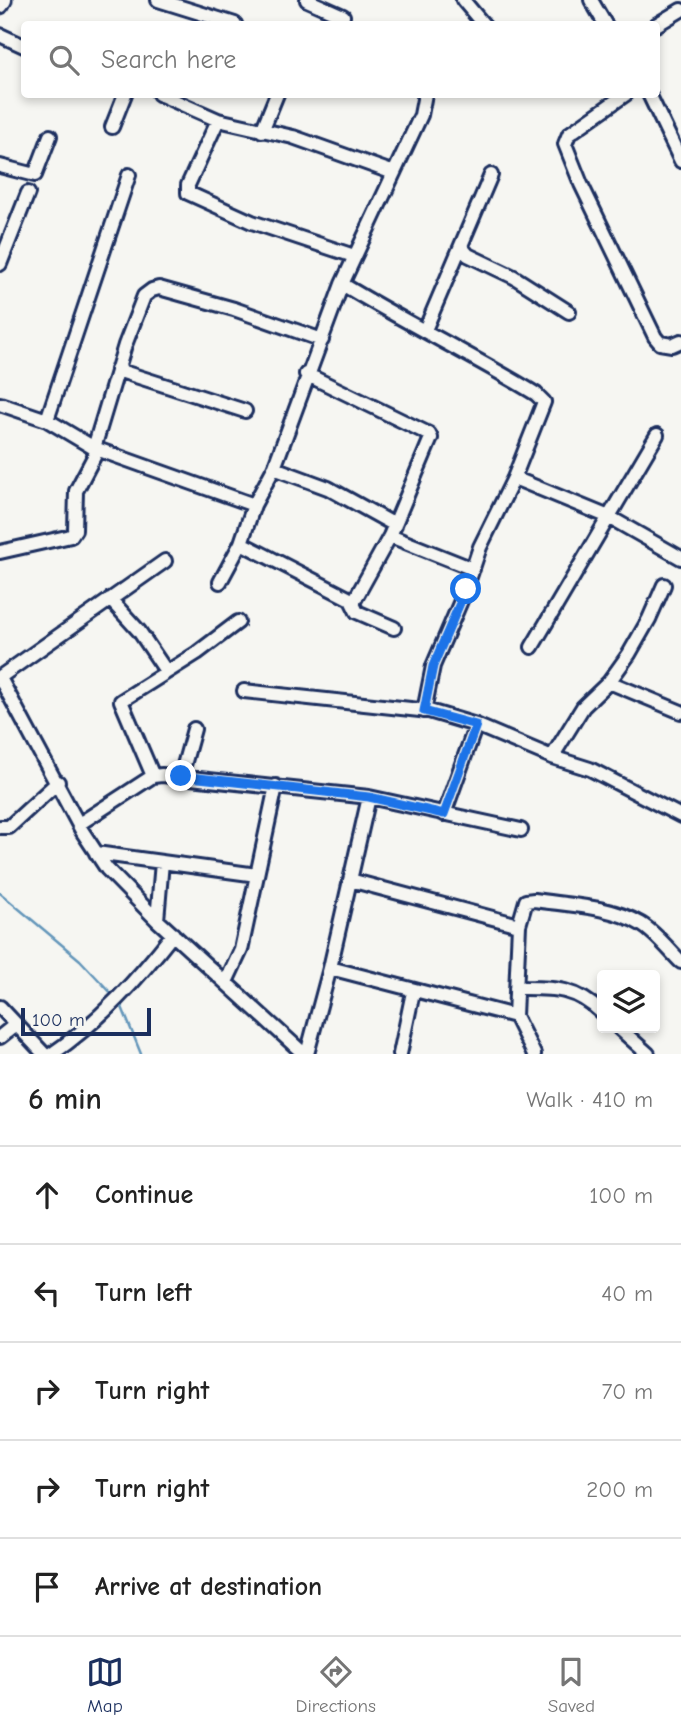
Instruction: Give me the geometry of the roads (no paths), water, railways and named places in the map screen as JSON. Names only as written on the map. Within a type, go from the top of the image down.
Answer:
[{"type":"main road","points":[[0,5],[3,0]]},
{"type":"street","points":[[159,0],[226,21]]},
{"type":"street","points":[[307,0],[343,16]]},
{"type":"street","points":[[463,0],[480,21]]},
{"type":"street","points":[[590,0],[603,21]]},
{"type":"street","points":[[660,23],[681,10]]},
{"type":"street","points":[[0,35],[21,45]]},
{"type":"street","points":[[112,127],[123,98]]},
{"type":"street","points":[[168,98],[218,120],[325,146],[394,173]]},
{"type":"street","points":[[262,131],[274,98]]},
{"type":"street","points":[[220,582],[241,542],[254,505],[274,468],[306,374],[322,340],[342,284],[421,115],[424,98]]},
{"type":"street","points":[[619,98],[569,134],[565,144],[581,184],[655,337],[660,343],[672,345],[681,341]]},
{"type":"street","points":[[651,98],[680,157]]},
{"type":"street","points":[[218,120],[188,185],[188,193],[252,222],[354,256]]},
{"type":"street","points":[[0,166],[34,175],[50,135]]},
{"type":"street","points":[[47,420],[130,175]]},
{"type":"street","points":[[425,330],[463,254],[491,175]]},
{"type":"street","points":[[0,264],[28,193]]},
{"type":"street","points":[[463,254],[514,277],[569,312]]},
{"type":"street","points":[[342,284],[469,353],[536,394],[544,402],[514,478],[480,547],[433,666],[424,711]]},
{"type":"street","points":[[0,552],[71,536],[75,530],[79,483],[96,448],[117,370],[144,296],[152,289],[159,288],[234,309],[322,340]]},
{"type":"street","points":[[117,370],[245,411]]},
{"type":"street","points":[[306,374],[431,436],[392,530],[357,599],[352,602]]},
{"type":"street","points":[[0,404],[47,420],[96,448],[254,505]]},
{"type":"street","points":[[533,647],[657,435]]},
{"type":"street","points":[[274,468],[328,488],[392,530],[473,569]]},
{"type":"street","points":[[514,478],[609,517],[681,558]]},
{"type":"street","points":[[241,542],[352,602],[357,612],[394,628]]},
{"type":"street","points":[[165,561],[0,677],[96,853],[157,920],[305,1054],[330,968],[369,797]]},
{"type":"street","points":[[552,757],[583,707],[608,682],[649,620],[664,585]]},
{"type":"street","points":[[110,599],[139,631],[166,671]]},
{"type":"street","points":[[153,776],[121,701],[238,622]]},
{"type":"street","points":[[608,682],[681,712]]},
{"type":"street","points":[[244,691],[424,711],[476,725],[552,757],[590,769],[681,816]]},
{"type":"street","points":[[444,814],[476,725]]},
{"type":"street","points":[[181,776],[194,729]]},
{"type":"street","points":[[79,824],[153,776],[181,776],[369,797],[521,830]]},
{"type":"street","points":[[0,827],[9,827],[58,782]]},
{"type":"street","points":[[226,982],[242,950],[276,786]]},
{"type":"street","points":[[96,853],[257,875]]},
{"type":"street","points":[[157,920],[162,862]]},
{"type":"street","points":[[350,880],[519,925]]},
{"type":"street","points":[[534,1054],[515,1016],[519,925],[529,900],[614,913],[642,925],[681,962]]},
{"type":"street","points":[[52,1054],[88,1030],[148,967],[173,934]]},
{"type":"street","points":[[330,968],[413,992],[515,1016]]},
{"type":"street","points":[[516,988],[564,988],[597,1008]]},
{"type":"street","points":[[400,1054],[413,992]]},
{"type":"street","points":[[0,1007],[44,1054]]},
{"type":"street","points":[[0,1037],[15,1025]]},
{"type":"street","points":[[625,1033],[648,1054]]},
{"type":"waterway","points":[[0,893],[80,960],[112,994]]},
{"type":"waterway","points":[[120,1002],[141,1054]]}]
